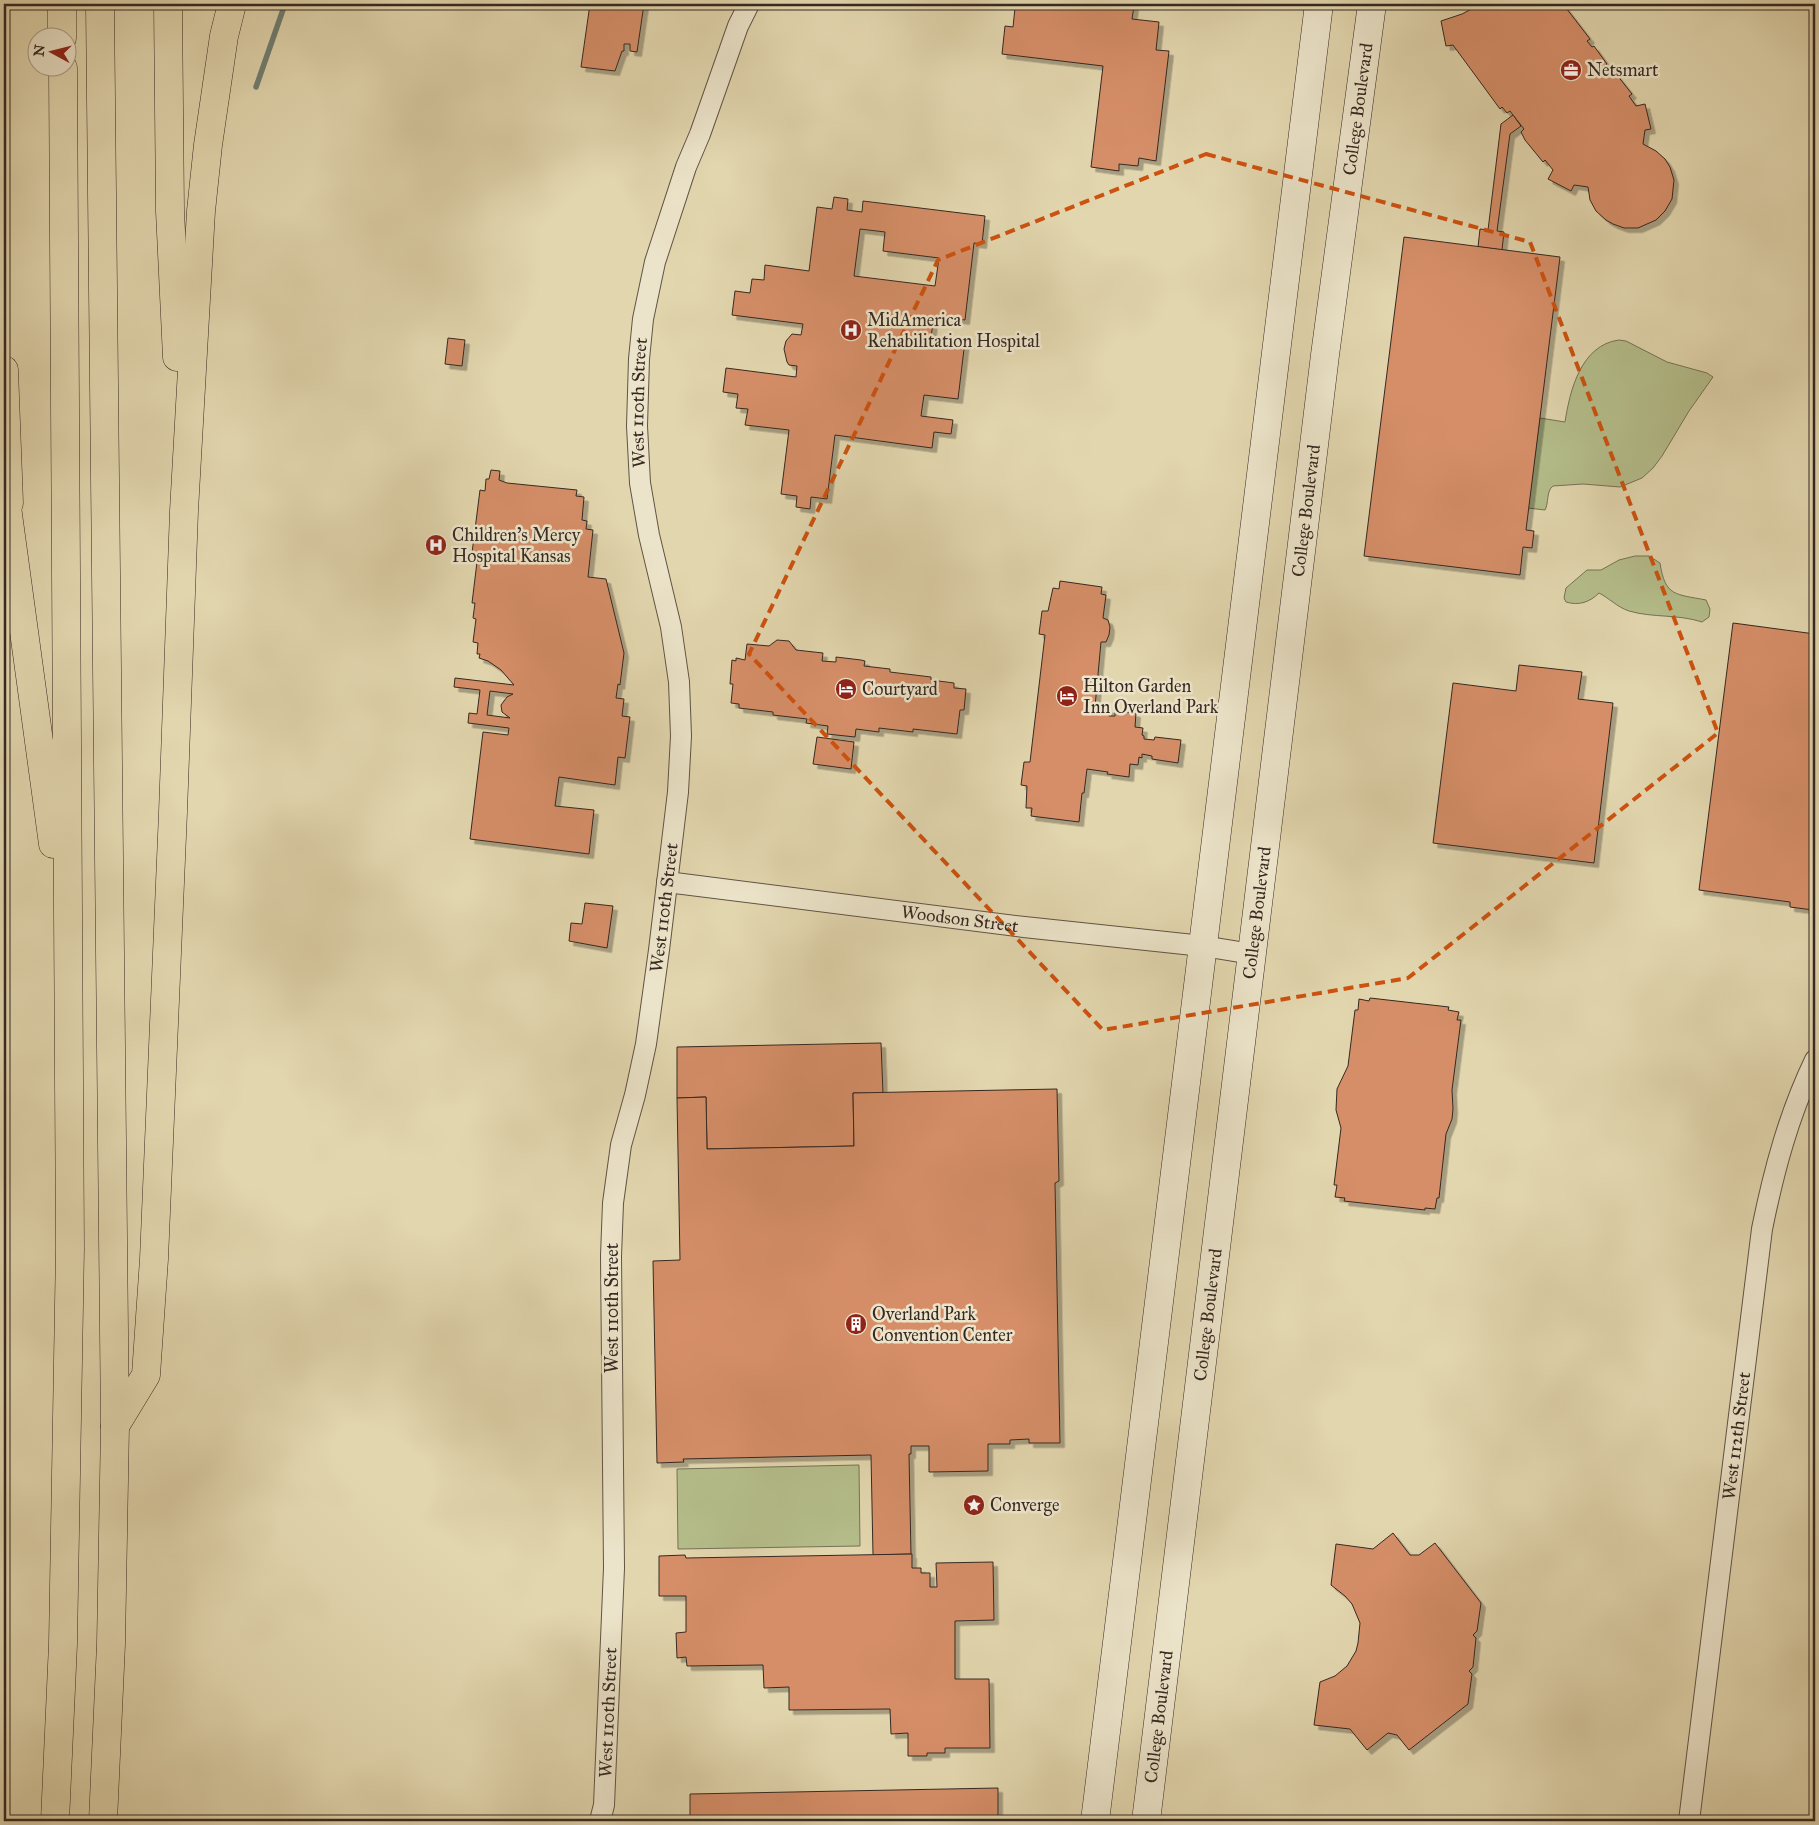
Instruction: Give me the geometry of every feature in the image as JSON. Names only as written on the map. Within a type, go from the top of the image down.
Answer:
[{"type":"highway","points":[[62,4],[62,28]]},
{"type":"highway","points":[[100,4],[115,1426],[111,1644],[103,1821]]},
{"type":"highway","points":[[168,4],[170,212],[184,511]]},
{"type":"highway","points":[[115,1426],[146,1375],[154,1249],[174,812],[184,511],[201,210],[208,145],[224,36],[232,4]]},
{"type":"highway","points":[[55,1821],[63,1644],[70,1258],[63,78]]},
{"type":"highway","points":[[4,370],[10,526]]},
{"type":"highway","points":[[4,485],[69,962]]},
{"type":"main road","points":[[1094,1821],[1319,4]]},
{"type":"main road","name":"College Boulevard","points":[[1146,1821],[1325,355],[1372,4]]},
{"type":"street","name":"West 110th Street","points":[[738,26],[740,4]]},
{"type":"street","name":"West 110th Street","points":[[604,1816],[614,1568],[611,1256],[613,1202],[621,1145],[635,1095],[646,1044],[678,792],[681,736],[679,682],[671,627],[649,535],[640,483],[636,426],[642,319],[657,253],[686,167],[700,134],[738,26],[749,4]]},
{"type":"street","name":"Woodson Street","points":[[667,882],[1024,927],[1203,946],[1252,954]]},
{"type":"street","name":"West 112th Street","points":[[1689,1821],[1762,1228],[1784,1134],[1815,1060]]},
{"type":"highlighted area","points":[[1206,154],[1530,242],[1718,733],[1408,978],[1103,1030],[749,654],[938,260]]},
{"type":"green space","points":[[1619,340],[1626,341],[1667,362],[1707,373],[1713,377],[1689,411],[1662,456],[1642,478],[1620,487],[1583,484],[1553,486],[1549,491],[1545,510],[1528,508],[1540,418],[1565,422],[1574,383],[1587,360],[1595,350]]},
{"type":"green space","points":[[1635,556],[1649,556],[1660,563],[1665,582],[1674,592],[1706,600],[1710,609],[1709,617],[1702,622],[1684,618],[1647,615],[1629,611],[1599,593],[1592,599],[1584,602],[1575,604],[1566,602],[1564,598],[1566,588],[1587,570],[1601,570],[1619,560]]},
{"type":"green space","points":[[859,1465],[860,1546],[678,1549],[677,1469]]},
{"type":"building","points":[[590,4],[644,4],[637,52],[630,51],[630,44],[624,44],[624,51],[622,51],[615,71],[581,67]]},
{"type":"building","points":[[1024,4],[1118,4],[1134,6],[1132,19],[1159,22],[1156,50],[1169,51],[1156,161],[1139,158],[1138,166],[1119,164],[1119,171],[1091,167],[1103,66],[1002,54],[1005,26],[1013,27],[1015,8],[1023,9]]},
{"type":"building","points":[[1481,4],[1563,4],[1590,39],[1587,41],[1592,47],[1594,46],[1606,65],[1611,71],[1613,70],[1632,94],[1629,96],[1636,106],[1645,104],[1651,129],[1645,130],[1643,144],[1656,151],[1665,159],[1674,180],[1672,199],[1665,211],[1656,220],[1638,228],[1624,228],[1613,224],[1596,211],[1590,200],[1588,187],[1574,185],[1571,191],[1548,179],[1553,170],[1545,160],[1543,162],[1525,140],[1521,132],[1524,129],[1510,111],[1507,113],[1502,107],[1500,109],[1453,45],[1446,46],[1441,21],[1462,14]]},
{"type":"building","points":[[1513,115],[1521,126],[1510,134],[1497,231],[1504,232],[1502,250],[1478,247],[1480,229],[1488,230],[1501,124]]},
{"type":"building","points":[[834,197],[848,199],[847,210],[862,212],[863,201],[985,216],[982,244],[974,243],[965,320],[934,316],[931,337],[965,341],[958,399],[924,395],[921,416],[953,420],[951,434],[934,432],[932,448],[835,435],[827,499],[811,497],[810,509],[796,507],[797,496],[781,494],[789,430],[745,425],[748,409],[736,408],[738,394],[723,392],[726,368],[796,377],[797,366],[789,365],[784,349],[786,341],[792,334],[801,335],[803,324],[732,315],[735,291],[750,293],[752,279],[764,280],[765,265],[809,271],[817,207],[832,209]],"holes":[[[860,229],[885,232],[883,251],[939,258],[935,286],[854,276]]]},
{"type":"building","points":[[1404,237],[1560,257],[1526,530],[1534,531],[1532,548],[1523,547],[1520,575],[1364,556]]},
{"type":"building","points":[[448,338],[465,340],[462,366],[445,364]]},
{"type":"building","name":"Children's Mercy Hospital Kansas","points":[[491,470],[500,471],[499,480],[507,483],[577,490],[576,496],[584,497],[582,520],[587,521],[586,529],[593,530],[588,577],[606,579],[624,653],[620,685],[618,684],[616,698],[624,699],[622,716],[630,717],[625,758],[618,757],[615,785],[559,777],[555,806],[594,810],[589,854],[470,839],[483,732],[508,735],[509,728],[468,723],[469,713],[477,714],[480,690],[454,687],[455,678],[514,685],[501,670],[488,661],[479,658],[480,654],[477,654],[478,643],[473,642],[476,619],[473,618],[475,603],[472,603],[477,562],[480,562],[481,554],[472,553],[480,490],[485,491],[486,479],[489,479]],"holes":[[[490,691],[513,694],[507,697],[501,705],[502,712],[510,718],[487,715]]]},
{"type":"building","name":"Hilton Garden Inn Overland Park","points":[[1060,581],[1102,587],[1101,594],[1106,595],[1103,618],[1108,620],[1110,627],[1106,642],[1101,642],[1095,707],[1110,709],[1109,716],[1115,716],[1115,711],[1136,713],[1135,727],[1143,728],[1142,735],[1144,739],[1154,740],[1155,737],[1181,740],[1178,763],[1152,759],[1152,756],[1142,754],[1142,758],[1139,757],[1138,765],[1130,764],[1129,777],[1087,769],[1079,822],[1031,816],[1032,808],[1026,808],[1027,786],[1021,785],[1024,762],[1030,762],[1045,635],[1039,634],[1042,611],[1048,611],[1053,588],[1059,589]]},
{"type":"building","points":[[1733,623],[1815,634],[1815,904],[1813,904],[1813,910],[1790,907],[1790,902],[1699,890]]},
{"type":"building","name":"Courtyard","points":[[777,640],[789,641],[796,650],[823,653],[822,661],[836,662],[836,657],[861,660],[865,661],[864,666],[890,669],[890,672],[931,677],[931,680],[954,683],[954,688],[966,689],[964,710],[960,710],[957,734],[913,729],[913,732],[879,728],[879,732],[856,729],[855,737],[827,734],[828,726],[806,723],[807,719],[739,708],[739,704],[731,703],[733,684],[730,684],[732,660],[736,661],[736,658],[745,660],[747,644],[769,646]]},
{"type":"building","points":[[1519,665],[1582,672],[1578,699],[1613,703],[1594,863],[1433,843],[1453,683],[1516,691]]},
{"type":"building","name":"Courtyard","points":[[817,737],[854,742],[851,769],[813,764]]},
{"type":"building","points":[[585,903],[613,906],[607,948],[569,941],[571,923],[582,924]]},
{"type":"building","points":[[1370,998],[1449,1007],[1448,1010],[1459,1012],[1457,1020],[1461,1020],[1452,1090],[1452,1119],[1446,1134],[1439,1198],[1437,1198],[1435,1209],[1425,1208],[1425,1210],[1344,1201],[1345,1198],[1335,1197],[1337,1185],[1334,1185],[1341,1128],[1336,1110],[1337,1089],[1348,1066],[1355,1010],[1358,1010],[1359,999],[1369,1001]]},
{"type":"building","points":[[881,1043],[883,1093],[853,1093],[854,1146],[707,1149],[706,1097],[677,1098],[677,1047]]},
{"type":"building","name":"Overland Park Convention Center","points":[[1057,1089],[1059,1181],[1055,1183],[1060,1443],[1029,1443],[1029,1439],[1010,1440],[1010,1444],[988,1444],[988,1471],[929,1472],[929,1446],[911,1446],[911,1454],[909,1454],[911,1554],[873,1555],[871,1455],[683,1459],[684,1462],[657,1463],[653,1261],[680,1260],[677,1098],[706,1097],[707,1149],[854,1146],[853,1093]]},
{"type":"building","points":[[1393,1533],[1410,1555],[1419,1555],[1435,1543],[1481,1603],[1477,1631],[1473,1635],[1476,1638],[1473,1667],[1469,1671],[1472,1674],[1468,1704],[1409,1750],[1397,1735],[1388,1733],[1367,1750],[1350,1729],[1314,1725],[1320,1682],[1335,1676],[1347,1666],[1356,1651],[1358,1643],[1360,1623],[1352,1604],[1331,1585],[1336,1544],[1373,1549]]},
{"type":"building","points":[[912,1554],[912,1568],[921,1568],[921,1573],[930,1573],[930,1587],[937,1587],[936,1563],[993,1562],[994,1620],[955,1621],[955,1679],[989,1679],[990,1748],[945,1748],[945,1753],[927,1753],[927,1756],[908,1756],[908,1733],[891,1734],[890,1709],[789,1710],[789,1687],[764,1688],[763,1665],[687,1666],[686,1657],[677,1658],[676,1633],[686,1632],[686,1596],[659,1596],[659,1556],[685,1555],[686,1558]]},
{"type":"building","points":[[998,1788],[998,1821],[690,1821],[690,1794]]},
{"type":"waterway","points":[[256,87],[285,4]]},
{"type":"place","name":"Netsmart","points":[[1571,70]]},
{"type":"place","name":"MidAmerica Rehabilitation Hospital","points":[[851,330]]},
{"type":"place","name":"Children's Mercy Hospital Kansas","points":[[436,545]]},
{"type":"place","name":"Courtyard","points":[[846,689]]},
{"type":"place","name":"Hilton Garden Inn Overland Park","points":[[1067,696]]},
{"type":"place","name":"Overland Park Convention Center","points":[[856,1324]]},
{"type":"place","name":"Converge","points":[[974,1505]]}]
